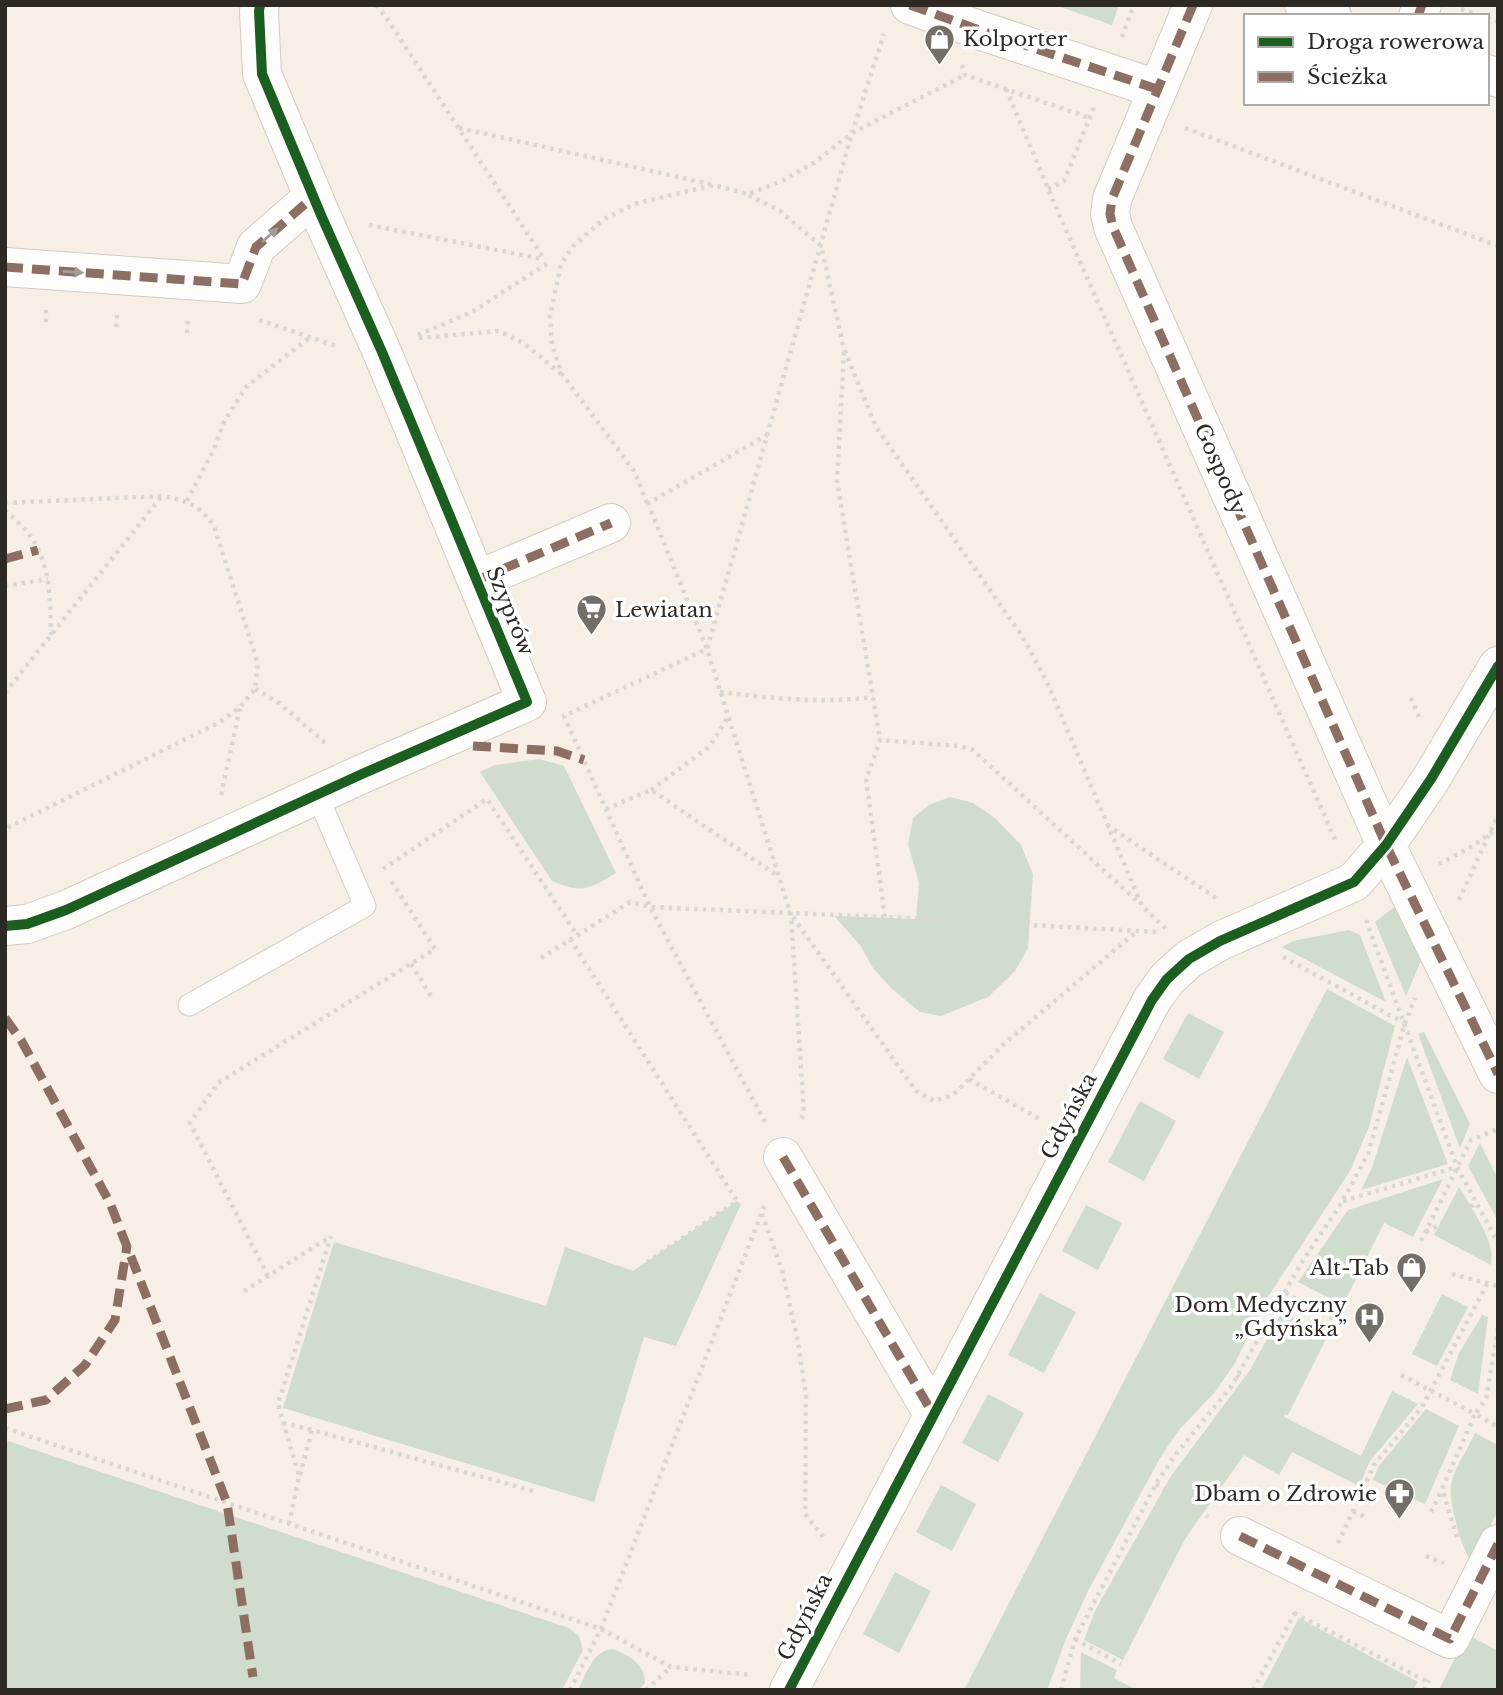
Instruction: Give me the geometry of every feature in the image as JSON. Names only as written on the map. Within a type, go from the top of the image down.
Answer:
[{"type":"street","name":"Szyprów","points":[[5,926],[27,924],[66,910],[282,810],[527,702],[382,352],[262,74],[261,5]]},
{"type":"street","points":[[910,5],[1152,101]]},
{"type":"street","name":"Gospody","points":[[1193,5],[1112,199],[1110,214],[1113,227],[1386,845],[1498,1074]]},
{"type":"street","points":[[1304,5],[1327,14]]},
{"type":"street","points":[[5,267],[242,285],[256,247],[317,206]]},
{"type":"street","name":"Szyprów","points":[[477,580],[611,523]]},
{"type":"street","name":"Gdyńska","points":[[791,1685],[1152,1000],[1167,979],[1189,959],[1220,942],[1354,882],[1386,845],[1431,779],[1498,666]]},
{"type":"street","points":[[783,1157],[933,1414]]},
{"type":"street","points":[[1240,1536],[1450,1639],[1490,1560]]},
{"type":"lane","points":[[189,1005],[365,906],[317,795]]},
{"type":"path","points":[[376,5],[544,260]]},
{"type":"path","points":[[1453,5],[1475,14]]},
{"type":"path","points":[[783,1157],[650,907],[564,716],[707,649],[852,133],[884,33]]},
{"type":"path","points":[[748,194],[782,181],[815,162],[852,133],[965,75]]},
{"type":"path","points":[[1006,89],[1354,882],[1361,908],[1457,1167],[1498,1243]]},
{"type":"path","points":[[1152,101],[1498,246]]},
{"type":"path","points":[[1048,189],[1065,181],[1090,118]]},
{"type":"path","points":[[458,128],[748,194],[780,211],[821,246],[844,349],[876,427],[1028,648],[1047,682],[1142,906]]},
{"type":"path","points":[[562,374],[552,345],[550,316],[561,264],[573,246],[604,219],[634,204],[715,185]]},
{"type":"path","points":[[317,206],[561,264]]},
{"type":"path","points":[[551,261],[472,312],[410,339],[499,331],[525,344],[562,374],[634,471],[707,649],[791,915],[804,1113],[783,1157],[601,1629],[570,1690]]},
{"type":"path","points":[[187,501],[214,450],[224,422],[246,387],[309,338]]},
{"type":"path","points":[[844,349],[837,481],[880,740],[866,779],[885,917]]},
{"type":"path","points":[[611,523],[768,435]]},
{"type":"path","points":[[5,693],[162,496]]},
{"type":"path","points":[[5,503],[162,496],[187,501],[203,510],[214,526],[258,664],[254,689],[240,707],[220,722],[5,829]]},
{"type":"path","points":[[5,510],[29,534],[46,566],[51,635]]},
{"type":"path","points":[[5,586],[48,579]]},
{"type":"path","points":[[254,689],[279,703],[362,774]]},
{"type":"path","points":[[720,692],[803,701],[842,701],[873,697]]},
{"type":"path","points":[[209,844],[240,707]]},
{"type":"path","points":[[606,809],[651,790],[710,746],[728,717]]},
{"type":"path","points":[[541,958],[630,902],[650,907],[1169,933],[973,750],[959,746],[880,740]]},
{"type":"path","points":[[651,790],[779,877]]},
{"type":"path","points":[[268,1276],[191,1123],[218,1083],[435,949],[383,868],[487,799],[578,935]]},
{"type":"path","points":[[1107,825],[1258,926]]},
{"type":"path","points":[[791,915],[916,1091],[934,1101],[953,1095],[1004,1044],[1137,932]]},
{"type":"path","points":[[570,939],[737,1201],[647,1262]]},
{"type":"path","points":[[1220,942],[1265,947],[1405,1023]]},
{"type":"path","points":[[411,964],[433,999]]},
{"type":"path","points":[[1064,1688],[1075,1639],[1156,1484],[1237,1375],[1302,1262],[1342,1202],[1368,1154],[1405,1023]]},
{"type":"path","points":[[969,1079],[1030,1114]]},
{"type":"path","points":[[1420,1241],[1471,1140],[1498,1129]]},
{"type":"path","points":[[1342,1202],[1457,1167]]},
{"type":"path","points":[[1426,1232],[1477,1203]]},
{"type":"path","points":[[761,1213],[782,1270],[797,1337],[806,1396],[805,1514],[830,1546]]},
{"type":"path","points":[[244,1291],[331,1236],[278,1404],[299,1476]]},
{"type":"path","points":[[1452,1274],[1498,1286]]},
{"type":"path","points":[[1254,1690],[1270,1652],[1294,1613],[1323,1577],[1374,1465],[1422,1407],[1487,1284]]},
{"type":"path","points":[[1285,1293],[1336,1320]]},
{"type":"path","points":[[1430,1512],[1475,1415],[1486,1399],[1498,1328]]},
{"type":"path","points":[[1237,1375],[1270,1424],[1367,1479]]},
{"type":"path","points":[[1401,1375],[1498,1427]]},
{"type":"path","points":[[284,1423],[533,1491]]},
{"type":"path","points":[[5,1427],[601,1629],[671,1667],[791,1685]]},
{"type":"path","points":[[289,1524],[312,1430]]},
{"type":"path","points":[[1156,1484],[1240,1536]]},
{"type":"path","points":[[1442,1489],[1468,1571],[1490,1560]]},
{"type":"path","points":[[1353,1511],[1365,1517]]},
{"type":"path","points":[[1294,1613],[1428,1682]]},
{"type":"path","points":[[1075,1639],[1121,1664]]},
{"type":"path","points":[[646,1690],[671,1667]]},
{"type":"green space","points":[[1055,5],[1119,5],[1112,25]]},
{"type":"green space","points":[[539,759],[564,766],[616,873],[592,886],[571,887],[552,881],[480,772],[495,765]]},
{"type":"green space","points":[[950,797],[973,803],[995,818],[1021,845],[1033,874],[1028,948],[1015,971],[988,997],[941,1016],[920,1012],[892,989],[873,968],[860,945],[834,916],[916,919],[919,883],[908,844],[913,818],[929,805]]},
{"type":"green space","points":[[1397,905],[1423,956],[1406,996],[1375,922]]},
{"type":"green space","points":[[1349,930],[1360,935],[1386,1002],[1282,947],[1293,941]]},
{"type":"green space","points":[[1327,989],[1395,1026],[1369,1127],[1350,1171],[1266,1300],[1235,1363],[1215,1392],[1179,1430],[1160,1458],[1088,1591],[1047,1690],[964,1690]]},
{"type":"green space","points":[[1188,1013],[1224,1032],[1199,1079],[1163,1059]]},
{"type":"green space","points":[[1424,1032],[1470,1124],[1460,1148],[1418,1034]]},
{"type":"green space","points":[[1407,1057],[1448,1164],[1361,1190],[1372,1168]]},
{"type":"green space","points":[[1140,1101],[1176,1121],[1144,1181],[1108,1162]]},
{"type":"green space","points":[[1480,1143],[1498,1179],[1498,1221],[1468,1166]]},
{"type":"green space","points":[[1443,1179],[1413,1237],[1384,1223],[1343,1305],[1298,1282],[1348,1210]]},
{"type":"green space","points":[[1459,1187],[1486,1236],[1492,1256],[1491,1265],[1434,1235]]},
{"type":"green space","points":[[737,1201],[741,1204],[676,1346],[644,1337],[594,1502],[283,1408],[334,1242],[546,1306],[565,1247],[633,1271]]},
{"type":"green space","points":[[1086,1205],[1122,1223],[1098,1270],[1062,1251]]},
{"type":"green space","points":[[1040,1293],[1076,1312],[1044,1373],[1008,1355]]},
{"type":"green space","points":[[1442,1294],[1468,1307],[1437,1366],[1412,1354]]},
{"type":"green space","points":[[1282,1312],[1328,1335],[1288,1415],[1285,1414],[1284,1417],[1361,1456],[1392,1391],[1418,1404],[1370,1461],[1359,1486],[1292,1452],[1279,1475],[1244,1455],[1185,1539],[1123,1660],[1084,1640],[1096,1609],[1171,1476],[1250,1370]]},
{"type":"green space","points":[[1482,1315],[1488,1317],[1478,1394],[1450,1380],[1459,1353]]},
{"type":"green space","points":[[988,1394],[1024,1413],[998,1462],[962,1443]]},
{"type":"green space","points":[[1426,1409],[1459,1426],[1425,1504],[1373,1480],[1379,1466]]},
{"type":"green space","points":[[1475,1433],[1498,1445],[1498,1510],[1473,1563],[1460,1538],[1451,1484]]},
{"type":"green space","points":[[5,1440],[569,1628],[579,1636],[583,1650],[562,1690],[5,1690]]},
{"type":"green space","points":[[941,1485],[976,1504],[952,1551],[916,1532]]},
{"type":"green space","points":[[895,1572],[931,1591],[899,1653],[863,1634]]},
{"type":"green space","points":[[1299,1618],[1418,1682],[1413,1690],[1261,1690]]},
{"type":"green space","points":[[1467,1634],[1498,1651],[1498,1690],[1439,1690]]},
{"type":"green space","points":[[613,1649],[639,1666],[645,1683],[638,1690],[578,1690],[595,1658],[606,1650]]},
{"type":"green space","points":[[1081,1652],[1117,1670],[1114,1678],[1137,1690],[1080,1690]]},
{"type":"marked path","points":[[910,5],[1157,89]]},
{"type":"marked path","points":[[1193,5],[1112,199],[1110,214],[1113,227],[1386,845],[1498,1074]]},
{"type":"marked path","points":[[1419,14],[1422,5]]},
{"type":"marked path","points":[[5,267],[242,284],[256,247],[313,197]]},
{"type":"marked path","points":[[477,580],[611,523]]},
{"type":"marked path","points":[[5,559],[38,550]]},
{"type":"marked path","points":[[473,746],[557,751],[584,760]]},
{"type":"marked path","points":[[5,1018],[21,1040],[110,1203],[227,1503],[253,1677]]},
{"type":"marked path","points":[[783,1157],[933,1414]]},
{"type":"marked path","points":[[5,1409],[46,1400],[85,1365],[115,1320],[127,1246]]},
{"type":"marked path","points":[[1240,1536],[1450,1639],[1498,1544]]},
{"type":"cycle path","points":[[5,926],[27,924],[66,910],[362,774],[527,702],[382,352],[262,74],[260,5]]},
{"type":"cycle path","points":[[789,1690],[1152,1000],[1167,979],[1189,959],[1220,941],[1354,882],[1386,845],[1431,779],[1498,666]]},
{"type":"place","name":"Kolporter","points":[[940,66]]},
{"type":"place","name":"Lewiatan","points":[[592,637]]},
{"type":"place","name":"Alt-Tab","points":[[1412,1295]]},
{"type":"place","name":"Dom Medyczny „Gdyńska”","points":[[1370,1344]]},
{"type":"place","name":"Dbam o Zdrowie","points":[[1400,1521]]}]
